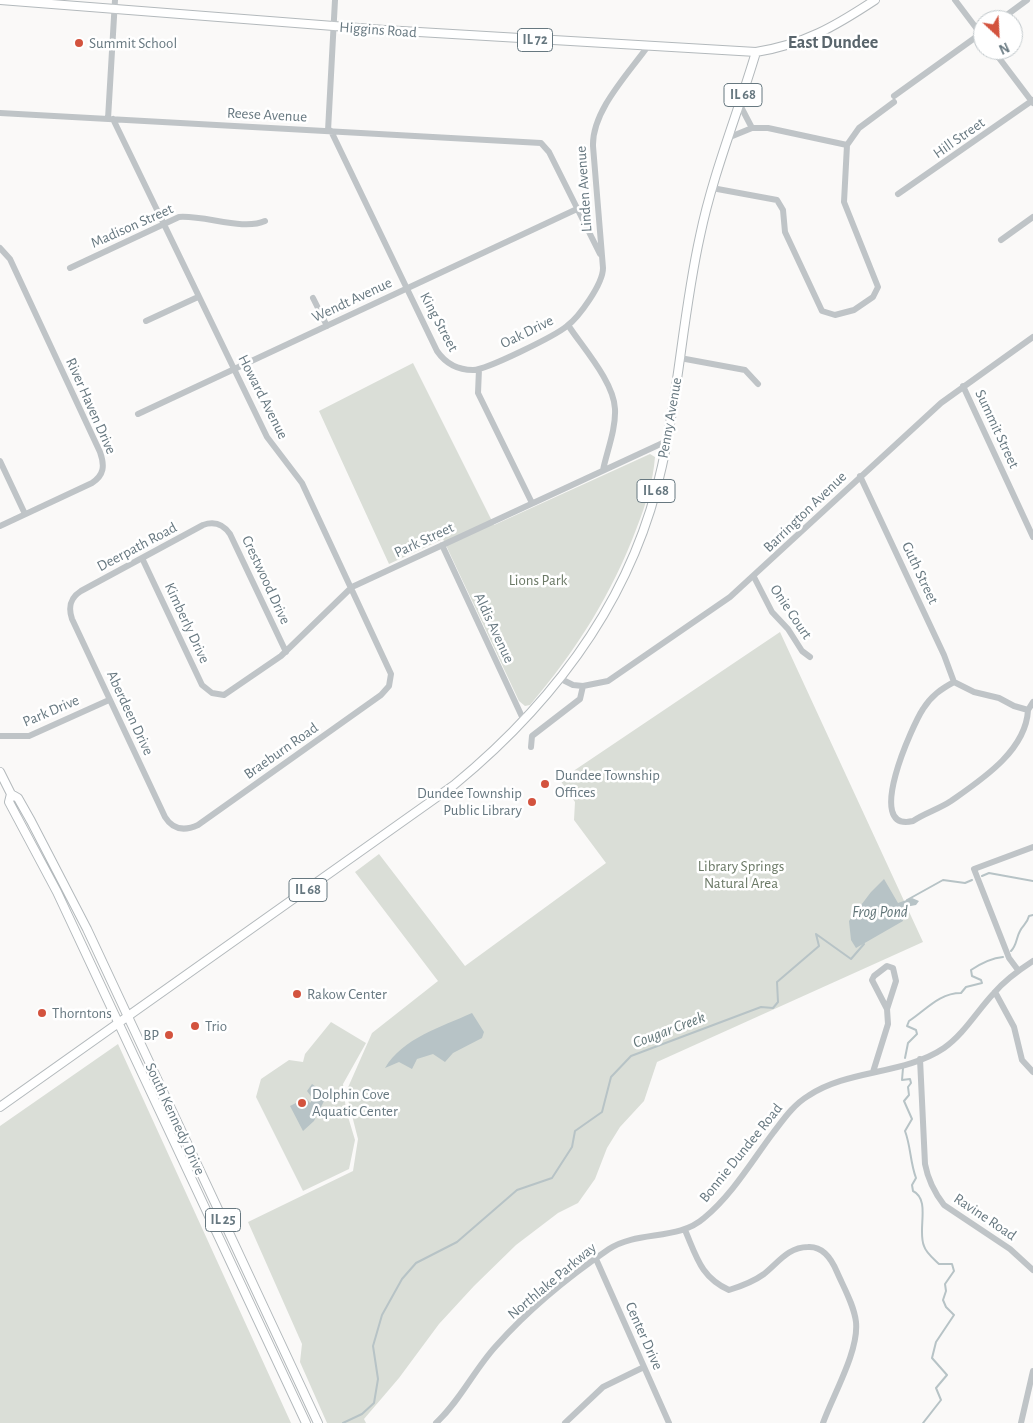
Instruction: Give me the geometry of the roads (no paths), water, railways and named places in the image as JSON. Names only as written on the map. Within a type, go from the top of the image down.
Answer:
[{"type":"main road","name":"Higgins Road","points":[[0,0],[114,4],[333,27],[756,52]]},
{"type":"main road","name":"IL 72","points":[[756,52],[794,45],[819,35],[875,0]]},
{"type":"main road","name":"Penny Avenue","points":[[128,1017],[454,785],[524,721],[561,679],[602,616],[629,567],[652,506],[667,441],[699,236],[712,188],[756,52]]},
{"type":"main road","name":"South Kennedy Drive","points":[[0,772],[11,794],[18,798],[52,860],[128,1017],[318,1423]]},
{"type":"main road","name":"South Kennedy Drive","points":[[11,794],[9,802],[57,892],[306,1423]]},
{"type":"main road","name":"IL 68","points":[[0,1107],[128,1017]]},
{"type":"street","name":"King Street","points":[[335,0],[329,131],[444,360],[456,368],[479,369]]},
{"type":"street","points":[[955,0],[973,23]]},
{"type":"street","points":[[1014,10],[1027,0]]},
{"type":"street","name":"Howard Avenue","points":[[114,4],[110,119],[272,444],[302,483],[390,668],[391,683]]},
{"type":"street","points":[[712,188],[763,196],[778,201],[783,210],[784,230],[819,308],[832,315],[849,312],[871,299],[878,287],[844,202],[847,145],[859,128],[894,99],[973,41]]},
{"type":"street","name":"Linden Avenue","points":[[601,257],[593,146],[594,129],[601,112],[648,46]]},
{"type":"street","points":[[1001,60],[1033,101]]},
{"type":"street","name":"Hill Street","points":[[898,194],[1033,101]]},
{"type":"street","points":[[740,105],[752,128]]},
{"type":"street","name":"Reese Avenue","points":[[0,113],[542,143],[576,209]]},
{"type":"street","points":[[730,137],[752,128],[781,130],[847,145]]},
{"type":"street","points":[[576,209],[601,257]]},
{"type":"street","name":"Wendt Avenue","points":[[138,414],[576,209]]},
{"type":"street","name":"Madison Street","points":[[70,268],[163,223],[184,217],[252,224],[265,221]]},
{"type":"street","points":[[1000,240],[1033,217]]},
{"type":"street","name":"River Haven Drive","points":[[0,248],[10,259],[104,463],[100,475],[92,483],[0,526]]},
{"type":"street","name":"Oak Drive","points":[[479,369],[568,325],[599,284],[602,274],[601,257]]},
{"type":"street","points":[[146,321],[198,297]]},
{"type":"street","points":[[313,298],[327,326]]},
{"type":"street","points":[[568,325],[605,380],[614,403],[614,422],[603,470]]},
{"type":"street","name":"Barrington Avenue","points":[[583,686],[596,685],[614,678],[730,597],[754,578],[860,476],[963,386],[1033,337]]},
{"type":"street","points":[[680,358],[745,370],[758,384]]},
{"type":"street","points":[[479,369],[478,393],[532,503]]},
{"type":"street","name":"Summit Street","points":[[963,386],[1033,538]]},
{"type":"street","name":"Park Street","points":[[214,694],[224,695],[232,691],[286,652],[352,588],[667,441]]},
{"type":"street","points":[[0,460],[25,514]]},
{"type":"street","name":"Guth Street","points":[[860,476],[944,655],[954,682]]},
{"type":"street","name":"Deerpath Road","points":[[71,601],[81,591],[203,525],[218,524]]},
{"type":"street","name":"Crestwood Drive","points":[[218,524],[230,534],[286,652]]},
{"type":"street","name":"Aldis Avenue","points":[[442,545],[524,721]]},
{"type":"street","name":"Kimberly Drive","points":[[142,558],[202,685],[214,694]]},
{"type":"street","name":"Onie Court","points":[[754,578],[772,612],[788,629],[802,651],[810,657]]},
{"type":"street","name":"Aberdeen Drive","points":[[71,601],[70,611],[72,619],[109,700],[166,819],[172,825],[179,828]]},
{"type":"street","points":[[531,747],[531,737],[580,698],[583,686],[573,685],[561,679]]},
{"type":"street","points":[[1028,710],[998,698],[974,692],[954,682],[935,693],[922,710],[895,773],[890,803],[893,815],[906,822],[913,821],[950,802],[995,766],[1017,742],[1024,731],[1028,710],[1033,702]]},
{"type":"street","name":"Braeburn Road","points":[[179,828],[188,829],[198,825],[382,695],[391,683]]},
{"type":"street","name":"Park Drive","points":[[0,736],[30,735],[109,700]]},
{"type":"street","points":[[1018,970],[1006,950],[974,869],[1033,847]]},
{"type":"street","name":"Bonnie Dundee Road","points":[[635,1239],[685,1230],[698,1224],[714,1209],[782,1120],[806,1097],[828,1085],[920,1059],[938,1052],[955,1039],[995,992],[1018,970],[1033,961]]},
{"type":"street","points":[[873,1072],[888,1024],[887,1010],[896,975],[893,968],[887,966],[874,976],[872,980],[887,1010]]},
{"type":"street","points":[[995,992],[1014,1027],[1022,1060],[1033,1072]]},
{"type":"street","name":"Ravine Road","points":[[920,1059],[925,1164],[927,1176],[936,1195],[944,1205],[1010,1249],[1033,1270]]},
{"type":"street","points":[[685,1230],[701,1266],[714,1283],[729,1290],[743,1286],[765,1273],[785,1255],[808,1247],[818,1249],[832,1261],[853,1308],[856,1337],[850,1358],[823,1423]]},
{"type":"street","name":"Northlake Parkway","points":[[436,1423],[449,1409],[496,1347],[532,1309],[596,1259],[622,1242],[635,1239]]},
{"type":"street","name":"Center Drive","points":[[596,1259],[669,1423]]},
{"type":"street","points":[[565,1423],[603,1387],[644,1367]]},
{"type":"street","points":[[1021,1423],[1025,1415],[1033,1371]]},
{"type":"water","name":"Frog Pond","points":[[884,879],[898,903],[912,898],[919,901],[916,905],[900,908],[903,921],[856,948],[851,940],[849,921],[871,892]]},
{"type":"water","points":[[472,1013],[484,1032],[482,1038],[453,1053],[445,1062],[433,1054],[417,1059],[412,1069],[399,1062],[385,1068],[412,1041]]},
{"type":"water","points":[[312,1084],[327,1095],[314,1121],[303,1131],[290,1106],[306,1098],[310,1103],[313,1099],[307,1091]]},
{"type":"waterway","points":[[982,876],[989,873],[1033,881]]},
{"type":"waterway","name":"Cougar Creek","points":[[907,900],[943,880],[965,883],[972,880]]},
{"type":"waterway","points":[[1011,951],[1029,916],[1033,915]]},
{"type":"waterway","name":"Cougar Creek","points":[[343,1423],[362,1414],[374,1403],[378,1379],[373,1346],[382,1315],[402,1279],[416,1263],[457,1242],[517,1190],[552,1178],[572,1147],[575,1131],[602,1112],[611,1077],[631,1056],[761,1007],[773,1008],[778,1002],[777,982],[819,946],[816,934],[851,959],[864,944]]},
{"type":"waterway","points":[[905,1058],[908,1043],[917,1034],[916,1030],[907,1026],[909,1021],[939,999],[961,993],[966,987],[982,983],[981,980],[972,976],[971,970],[986,962],[1003,957]]},
{"type":"waterway","points":[[903,1068],[902,1080],[910,1079],[911,1083],[908,1087],[909,1095],[904,1101],[912,1119],[905,1131],[916,1178],[912,1185],[913,1191],[918,1195],[923,1208],[922,1239],[928,1253],[939,1264],[952,1264],[954,1271],[945,1284],[946,1291],[943,1300],[946,1307],[954,1315],[936,1342],[932,1358],[947,1375],[936,1388],[941,1400],[923,1423]]},
{"type":"place","name":"Summit School","points":[[79,43]]},
{"type":"place","name":"Dundee Township Offices","points":[[545,784]]},
{"type":"place","name":"Dundee Township Public Library","points":[[532,802]]},
{"type":"place","name":"Rakow Center","points":[[297,994]]},
{"type":"place","name":"Thorntons","points":[[42,1013]]},
{"type":"place","name":"Trio","points":[[195,1026]]},
{"type":"place","name":"BP","points":[[169,1035]]},
{"type":"place","name":"Dolphin Cove Aquatic Center","points":[[302,1103]]},
{"type":"district","name":"East Dundee","points":[[833,43]]},
{"type":"park label","name":"Lions Park","points":[[538,580]]},
{"type":"park label","name":"Library Springs Natural Area","points":[[741,874]]}]
